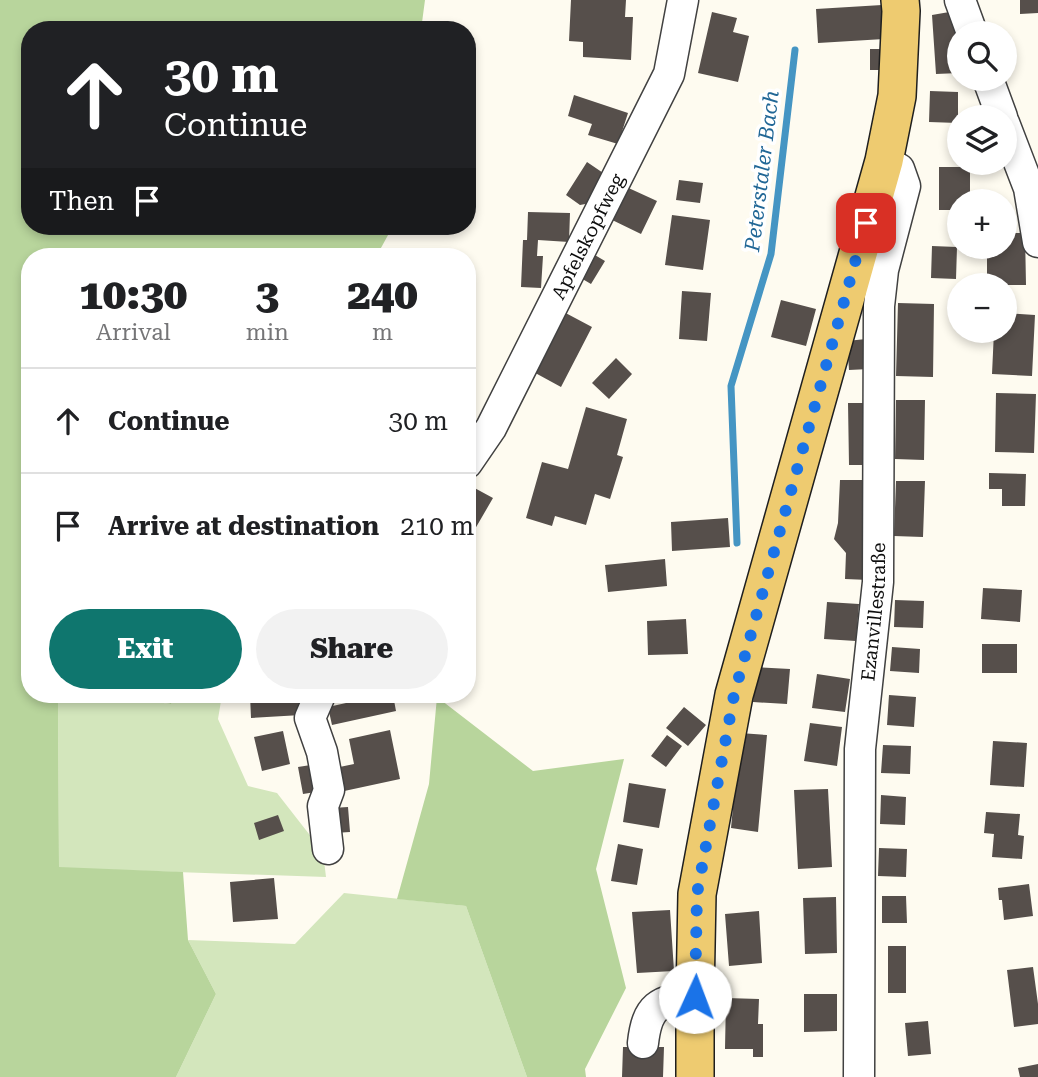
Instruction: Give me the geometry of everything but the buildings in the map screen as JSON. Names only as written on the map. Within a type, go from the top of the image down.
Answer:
[{"type":"main road","points":[[695,1077],[697,894],[734,695],[884,161],[897,96],[900,0]]},
{"type":"street","name":"Apfelskopfweg","points":[[476,450],[491,428],[669,74],[683,0]]},
{"type":"street","points":[[960,0],[968,21]]},
{"type":"street","points":[[1017,157],[1029,188],[1038,242]]},
{"type":"street","name":"Ezanvillestraße","points":[[859,1077],[860,749],[878,582],[878,306],[883,270],[905,186],[899,169],[884,161]]},
{"type":"street","points":[[317,703],[310,718],[322,752],[329,790],[323,806],[328,849]]},
{"type":"street","points":[[643,1043],[645,1027],[655,1008],[667,1000],[695,997]]},
{"type":"green space","points":[[0,0],[425,0],[422,21],[21,21],[21,235],[388,235],[381,248],[21,248],[21,703],[58,703],[59,867],[183,872],[188,940],[216,994],[176,1077],[0,1077]]},
{"type":"green space","points":[[58,703],[221,703],[218,719],[248,786],[277,793],[323,852],[326,877],[59,868]]},
{"type":"green space","points":[[436,703],[445,703],[533,771],[624,759],[596,869],[626,988],[585,1069],[586,1077],[527,1077],[466,906],[397,899],[429,784]]},
{"type":"green space","points":[[344,893],[466,906],[527,1077],[176,1077],[216,994],[188,940],[295,944]]},
{"type":"waterway","name":"Peterstaler Bach","points":[[737,543],[731,386],[771,254],[795,50]]},
{"type":"route","points":[[695,997],[697,894],[734,695],[866,223]]}]
